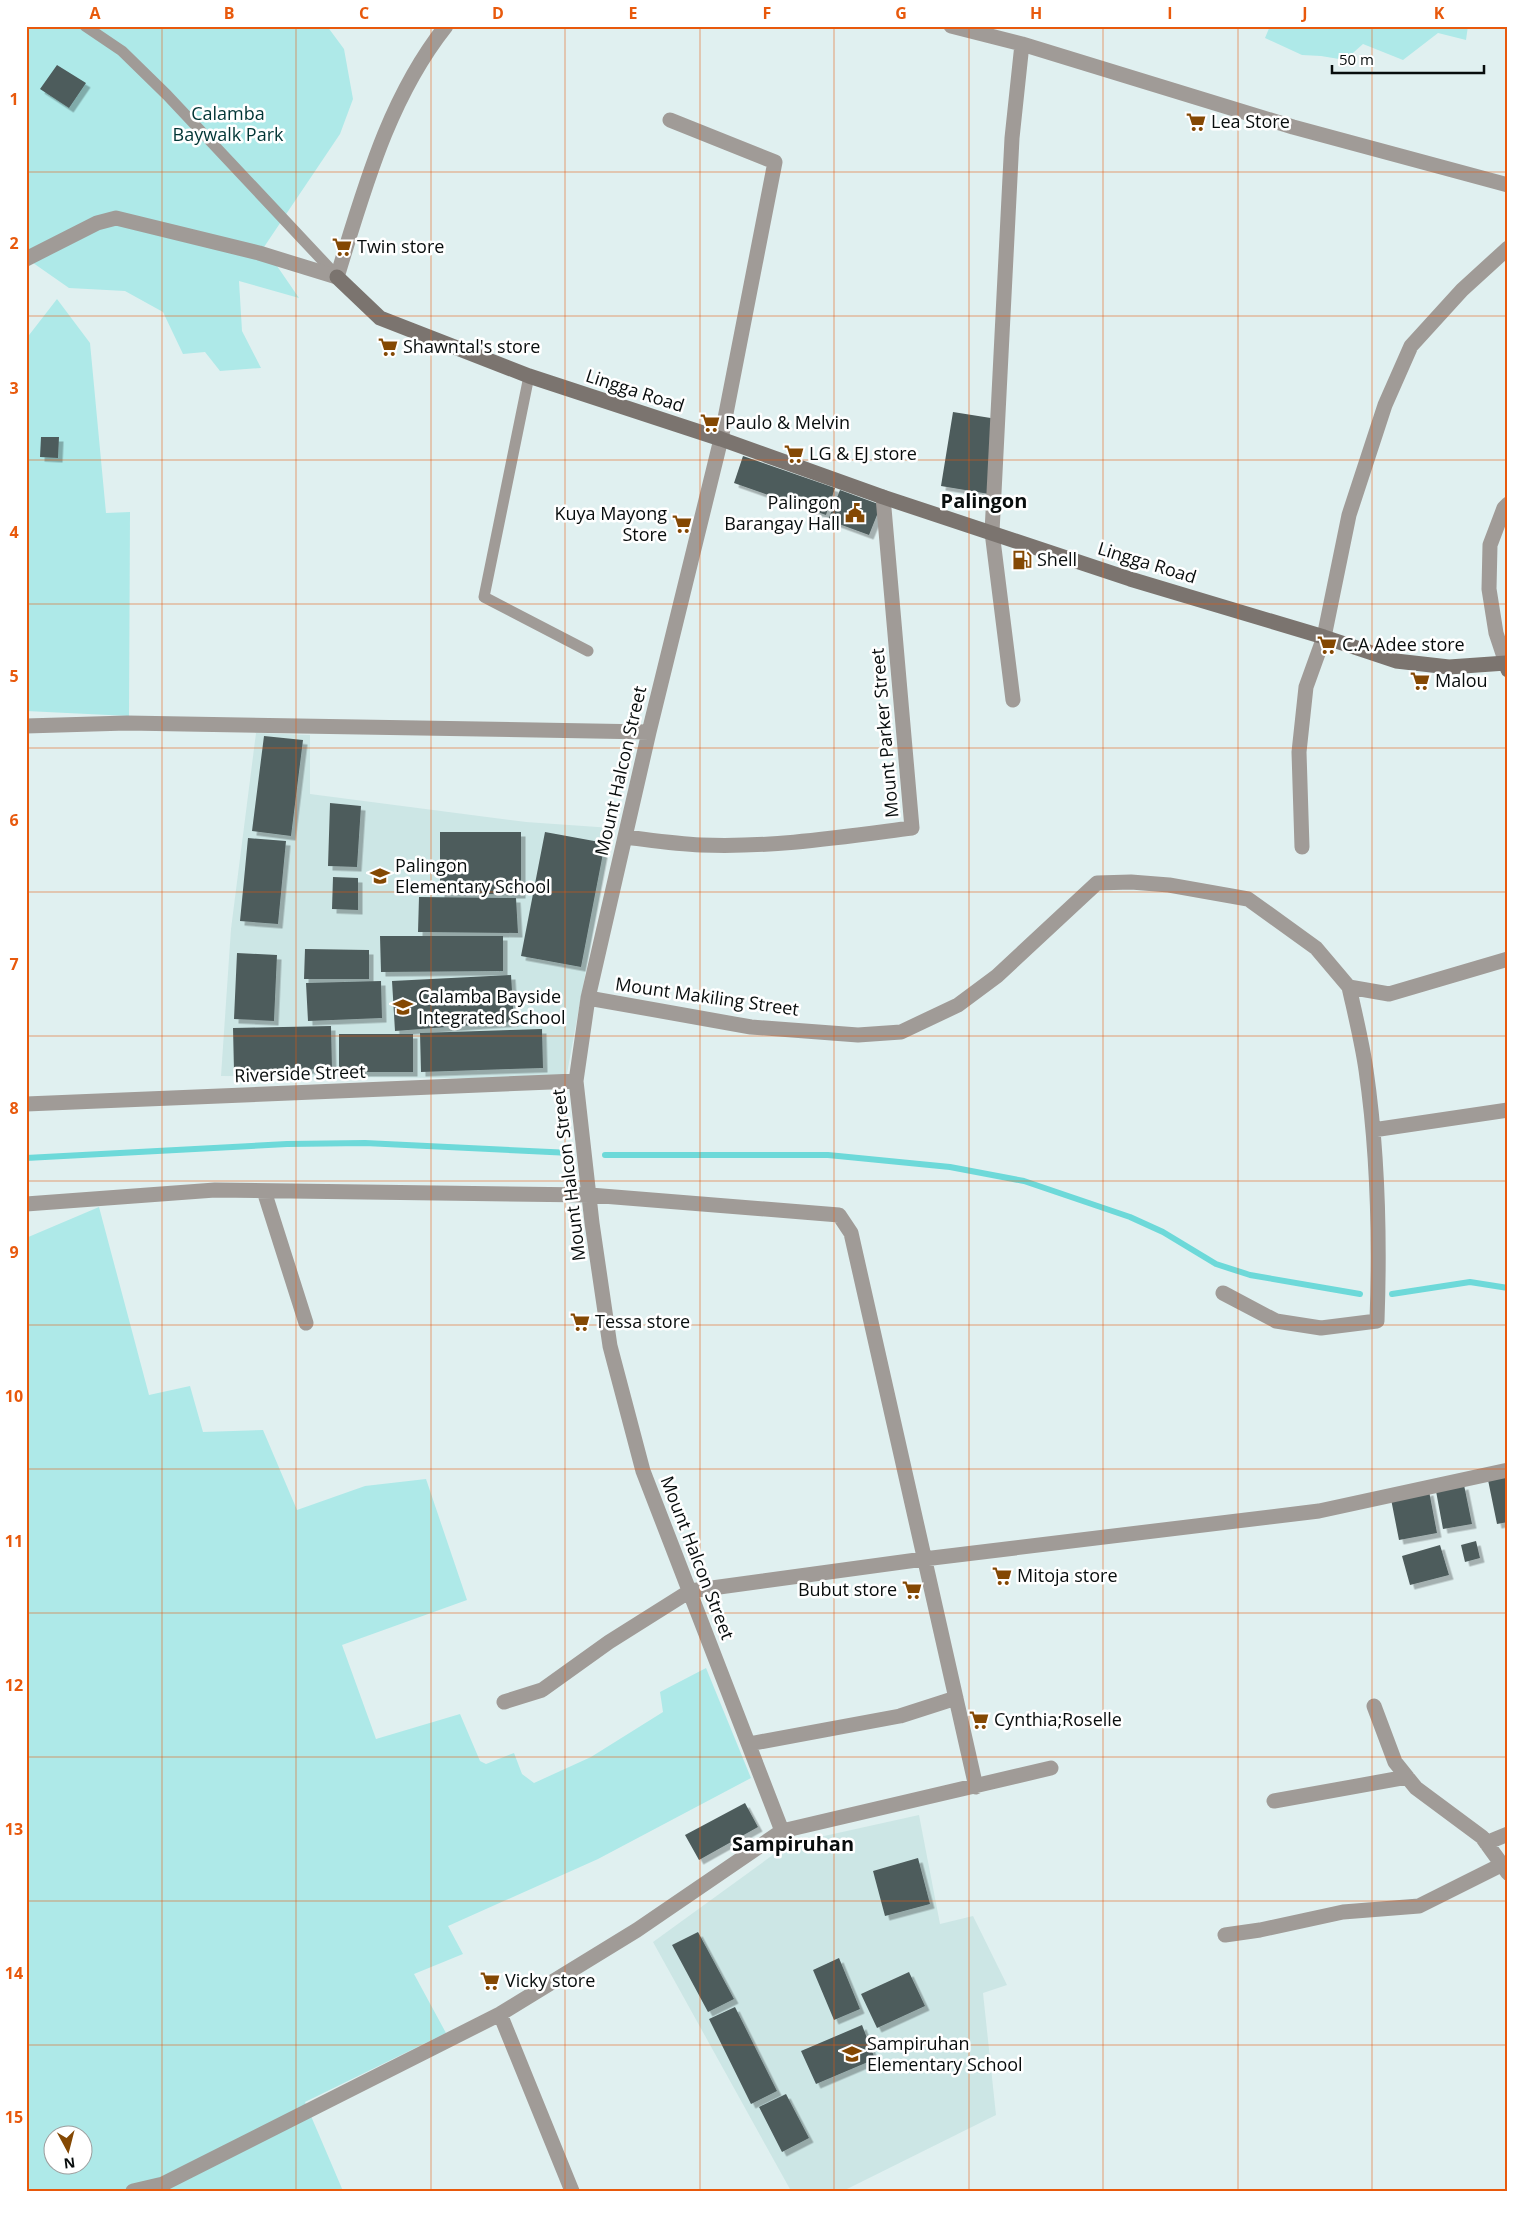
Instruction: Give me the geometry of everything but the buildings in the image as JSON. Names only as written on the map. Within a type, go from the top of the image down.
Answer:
[{"type":"street","points":[[26,259],[97,223],[116,218],[260,254],[338,277],[369,174],[402,94],[446,26]]},
{"type":"street","points":[[951,26],[1022,44],[1293,126],[1508,185]]},
{"type":"street","points":[[1013,700],[992,532],[1012,138],[1022,44]]},
{"type":"street","name":"Mount Halcon Street","points":[[670,120],[775,162],[721,440],[649,732],[588,998],[576,1081],[592,1223],[610,1346],[643,1471],[782,1831]]},
{"type":"street","points":[[1302,847],[1301,734],[1306,686],[1324,637],[1349,515],[1385,405],[1411,346],[1462,290],[1508,248]]},
{"type":"street","name":"Lingga Road","points":[[338,277],[380,318],[529,376],[721,440],[883,497],[1130,579],[1324,637],[1396,661],[1449,667],[1507,666]]},
{"type":"street","name":"Mount Parker Street","points":[[625,837],[700,845],[757,844],[817,840],[912,828],[883,497]]},
{"type":"street","points":[[1507,666],[1502,632],[1489,589],[1490,546],[1504,508],[1508,504]]},
{"type":"street","points":[[26,726],[127,723],[649,732]]},
{"type":"street","name":"Mount Makiling Street","points":[[588,998],[752,1026],[858,1035],[901,1032],[958,1005],[997,976],[1097,883],[1131,882],[1169,885],[1248,898],[1316,948],[1349,987]]},
{"type":"street","points":[[1224,1293],[1276,1321],[1321,1328],[1377,1321],[1379,1254],[1373,1130],[1366,1067],[1349,987],[1388,994],[1508,958]]},
{"type":"street","name":"Riverside Street","points":[[26,1104],[576,1081]]},
{"type":"street","points":[[1373,1130],[1508,1110]]},
{"type":"street","points":[[26,1204],[215,1190],[264,1190],[590,1195],[839,1215],[851,1233],[976,1787]]},
{"type":"street","points":[[264,1190],[306,1322]]},
{"type":"street","points":[[504,1702],[542,1690],[609,1642],[690,1591],[924,1559],[1319,1511],[1508,1470]]},
{"type":"street","points":[[749,1744],[900,1716],[956,1698]]},
{"type":"street","points":[[1225,1935],[1260,1930],[1343,1912],[1419,1906],[1505,1869],[1482,1837],[1416,1788],[1407,1778],[1395,1762],[1374,1706]]},
{"type":"street","points":[[133,2191],[163,2184],[500,2014],[637,1930],[782,1831],[1051,1768]]},
{"type":"street","points":[[1274,1801],[1407,1778]]},
{"type":"street","points":[[1486,1843],[1508,1834]]},
{"type":"street","points":[[500,2014],[572,2191]]},
{"type":"lane","points":[[85,26],[122,51],[167,95],[338,277]]},
{"type":"lane","points":[[529,376],[484,597],[588,651]]},
{"type":"shaded area","points":[[256,733],[310,735],[310,794],[526,822],[612,828],[566,1079],[221,1076],[231,929]]},
{"type":"shaded area","name":"Sampiruhan Elementary School","points":[[919,1815],[940,1924],[973,1916],[1007,1985],[983,1993],[996,2115],[843,2191],[791,2191],[653,1942],[788,1844]]},
{"type":"green space","name":"Calamba Baywalk Park","points":[[26,26],[327,26],[344,49],[353,99],[340,134],[264,247],[299,298],[239,281],[242,331],[261,368],[220,371],[205,352],[183,354],[163,312],[125,291],[69,288],[26,258]]},
{"type":"green space","points":[[1270,26],[1468,26],[1466,40],[1438,33],[1403,60],[1363,44],[1345,60],[1302,55],[1265,38]]},
{"type":"green space","points":[[57,299],[90,343],[106,513],[130,512],[129,716],[26,711],[26,339]]},
{"type":"green space","points":[[99,1207],[149,1395],[190,1386],[203,1432],[263,1430],[297,1510],[365,1486],[426,1479],[467,1600],[342,1645],[376,1739],[460,1714],[480,1761],[486,1764],[514,1753],[522,1774],[534,1783],[591,1757],[663,1712],[660,1692],[706,1668],[751,1778],[598,1859],[448,1926],[463,1954],[414,1974],[446,2033],[305,2102],[343,2191],[26,2191],[26,1238]]},
{"type":"waterway","points":[[26,1158],[287,1144],[365,1143],[571,1153]]},
{"type":"waterway","points":[[605,1155],[828,1155],[950,1167],[1024,1181],[1130,1217],[1163,1232],[1216,1264],[1250,1275],[1360,1294]]},
{"type":"waterway","points":[[1392,1294],[1470,1282],[1508,1288]]},
{"type":"place","name":"Lea Store","points":[[1196,122]]},
{"type":"place","name":"Twin store","points":[[342,247]]},
{"type":"place","name":"Shawntal's store","points":[[388,347]]},
{"type":"place","name":"Paulo & Melvin","points":[[710,423]]},
{"type":"place","name":"LG & EJ store","points":[[794,454]]},
{"type":"place","name":"Palingon Barangay Hall","points":[[855,513]]},
{"type":"place","name":"Kuya Mayong Store","points":[[682,524]]},
{"type":"place","name":"Shell","points":[[1022,560]]},
{"type":"place","name":"C.A Adee store","points":[[1327,645]]},
{"type":"place","name":"Malou","points":[[1420,681]]},
{"type":"place","name":"Palingon Elementary School","points":[[380,876]]},
{"type":"place","name":"Calamba Bayside Integrated School","points":[[403,1007]]},
{"type":"place","name":"Tessa store","points":[[580,1322]]},
{"type":"place","name":"Mitoja store","points":[[1002,1576]]},
{"type":"place","name":"Bubut store","points":[[912,1590]]},
{"type":"place","name":"Cynthia;Roselle","points":[[979,1720]]},
{"type":"place","name":"Vicky store","points":[[490,1981]]},
{"type":"place","name":"Sampiruhan Elementary School","points":[[852,2054]]},
{"type":"district","name":"Palingon","points":[[984,501]]},
{"type":"district","name":"Sampiruhan","points":[[793,1844]]}]
